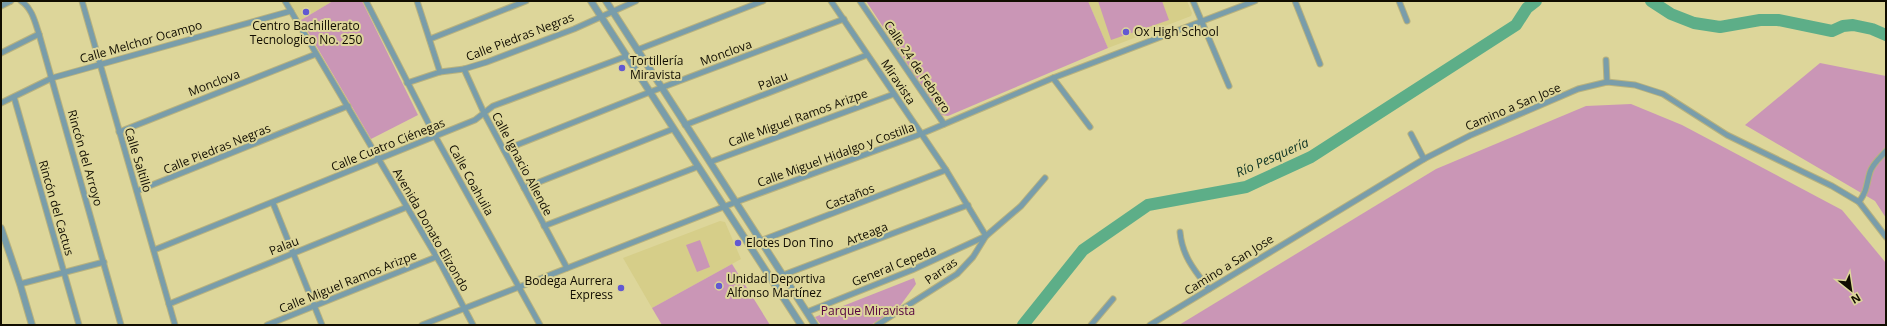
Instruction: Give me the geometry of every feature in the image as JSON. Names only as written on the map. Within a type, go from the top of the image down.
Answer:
[{"type":"street","points":[[1,6],[12,1]]},
{"type":"street","name":"Rincón del Arroyo","points":[[21,1],[27,5],[31,12],[39,34],[121,325]]},
{"type":"street","name":"Calle Saltillo","points":[[82,1],[175,325]]},
{"type":"street","name":"Avenida Donato Elizondo","points":[[285,1],[436,257],[473,325]]},
{"type":"street","name":"Calle Coahuila","points":[[366,1],[435,136],[540,325]]},
{"type":"street","points":[[417,1],[440,72]]},
{"type":"street","points":[[430,39],[526,1]]},
{"type":"street","points":[[591,1],[697,167],[801,325]]},
{"type":"street","points":[[606,1],[815,325]]},
{"type":"street","name":"Calle Piedras Negras","points":[[407,83],[440,72],[464,69],[532,45],[636,1]]},
{"type":"street","points":[[637,50],[763,1]]},
{"type":"street","name":"Miravista","points":[[831,1],[946,170],[986,236]]},
{"type":"street","name":"Calle 24 de Febrero","points":[[860,1],[944,124]]},
{"type":"street","points":[[1193,1],[1229,86]]},
{"type":"street","name":"Calle Miguel Hidalgo y Costilla","points":[[422,325],[736,202],[921,134],[1053,78],[1255,1]]},
{"type":"street","points":[[1294,1],[1320,64]]},
{"type":"street","points":[[1399,1],[1407,21]]},
{"type":"street","name":"Calle Melchor Ocampo","points":[[1,103],[52,78],[291,11]]},
{"type":"street","name":"Monclova","points":[[504,150],[650,92],[844,20]]},
{"type":"street","points":[[1,53],[39,34]]},
{"type":"street","name":"Monclova","points":[[119,132],[316,54]]},
{"type":"street","name":"Palau","points":[[685,125],[867,55]]},
{"type":"street","name":"Calle Cuatro Ciénegas","points":[[154,250],[476,120],[493,106],[627,56]]},
{"type":"street","points":[[1606,60],[1607,82]]},
{"type":"street","name":"Calle Ignacio Allende","points":[[464,69],[484,113],[566,268]]},
{"type":"street","points":[[1053,78],[1090,127]]},
{"type":"street","name":"Camino a San Jose","points":[[1150,325],[1424,158],[1471,135],[1578,89],[1607,82],[1635,85],[1663,94],[1727,135],[1832,186],[1859,202],[1886,237]]},
{"type":"street","name":"Calle Miguel Ramos Arizpe","points":[[710,162],[894,94]]},
{"type":"street","name":"Rincón del Cactus","points":[[14,97],[79,325]]},
{"type":"street","name":"Calle Piedras Negras","points":[[137,191],[348,106]]},
{"type":"street","points":[[524,188],[673,129]]},
{"type":"street","points":[[1411,134],[1424,158]]},
{"type":"street","points":[[1859,202],[1866,192],[1870,172],[1877,160],[1886,151]]},
{"type":"street","points":[[544,226],[697,167]]},
{"type":"street","name":"Castaños","points":[[760,241],[946,170]]},
{"type":"street","name":"Parras","points":[[876,325],[957,274],[973,257],[986,236],[1005,221],[1045,178]]},
{"type":"street","points":[[273,203],[322,325]]},
{"type":"street","name":"Arteaga","points":[[773,281],[783,275],[968,205]]},
{"type":"street","name":"Palau","points":[[169,304],[407,208]]},
{"type":"street","points":[[1,228],[32,325]]},
{"type":"street","points":[[1180,232],[1180,240],[1189,263],[1209,289]]},
{"type":"street","name":"General Cepeda","points":[[807,312],[912,270],[986,236]]},
{"type":"street","name":"Calle Miguel Ramos Arizpe","points":[[267,325],[436,257]]},
{"type":"street","points":[[20,284],[104,262]]},
{"type":"street","points":[[1091,325],[1113,299]]},
{"type":"shaded area","name":"Centro Bachillerato Tecnologico No. 250","points":[[289,1],[333,1],[301,20]]},
{"type":"shaded area","name":"Ox High School","points":[[1088,1],[1187,1],[1192,13],[1191,16],[1108,48]]},
{"type":"shaded area","points":[[720,221],[725,222],[741,259],[652,308],[623,258]]},
{"type":"green space","points":[[333,1],[362,1],[418,115],[371,139],[301,20]]},
{"type":"green space","points":[[866,1],[1088,1],[1108,48],[948,116],[941,115]]},
{"type":"green space","name":"Ox High School","points":[[1098,1],[1162,1],[1169,20],[1111,40]]},
{"type":"green space","points":[[1820,63],[1886,76],[1886,218],[1875,201],[1745,125]]},
{"type":"green space","points":[[1631,104],[1682,125],[1842,210],[1886,263],[1886,325],[1179,325],[1436,169],[1586,106]]},
{"type":"green space","points":[[700,240],[710,267],[697,272],[686,245]]},
{"type":"green space","name":"Unidad Deportiva Alfonso Martínez","points":[[732,264],[770,325],[662,325],[652,308]]},
{"type":"green space","name":"Parque Miravista","points":[[914,278],[916,284],[900,306],[871,325],[821,325],[815,317]]},
{"type":"waterway","name":"Río Pesquería","points":[[1023,325],[1083,250],[1148,205],[1246,187],[1311,157],[1516,25],[1527,8],[1536,1]]},
{"type":"waterway","name":"Río Pesquería","points":[[1651,1],[1671,14],[1694,23],[1720,27],[1760,20],[1778,20],[1832,31],[1843,26],[1853,25],[1872,29],[1886,35]]},
{"type":"place","name":"Centro Bachillerato Tecnologico No. 250","points":[[306,12]]},
{"type":"place","name":"Ox High School","points":[[1126,32]]},
{"type":"place","name":"Tortillería Miravista","points":[[622,68]]},
{"type":"place","name":"Elotes Don Tino","points":[[738,243]]},
{"type":"place","name":"Unidad Deportiva Alfonso Martínez","points":[[719,286]]},
{"type":"place","name":"Bodega Aurrera Express","points":[[621,288]]}]
